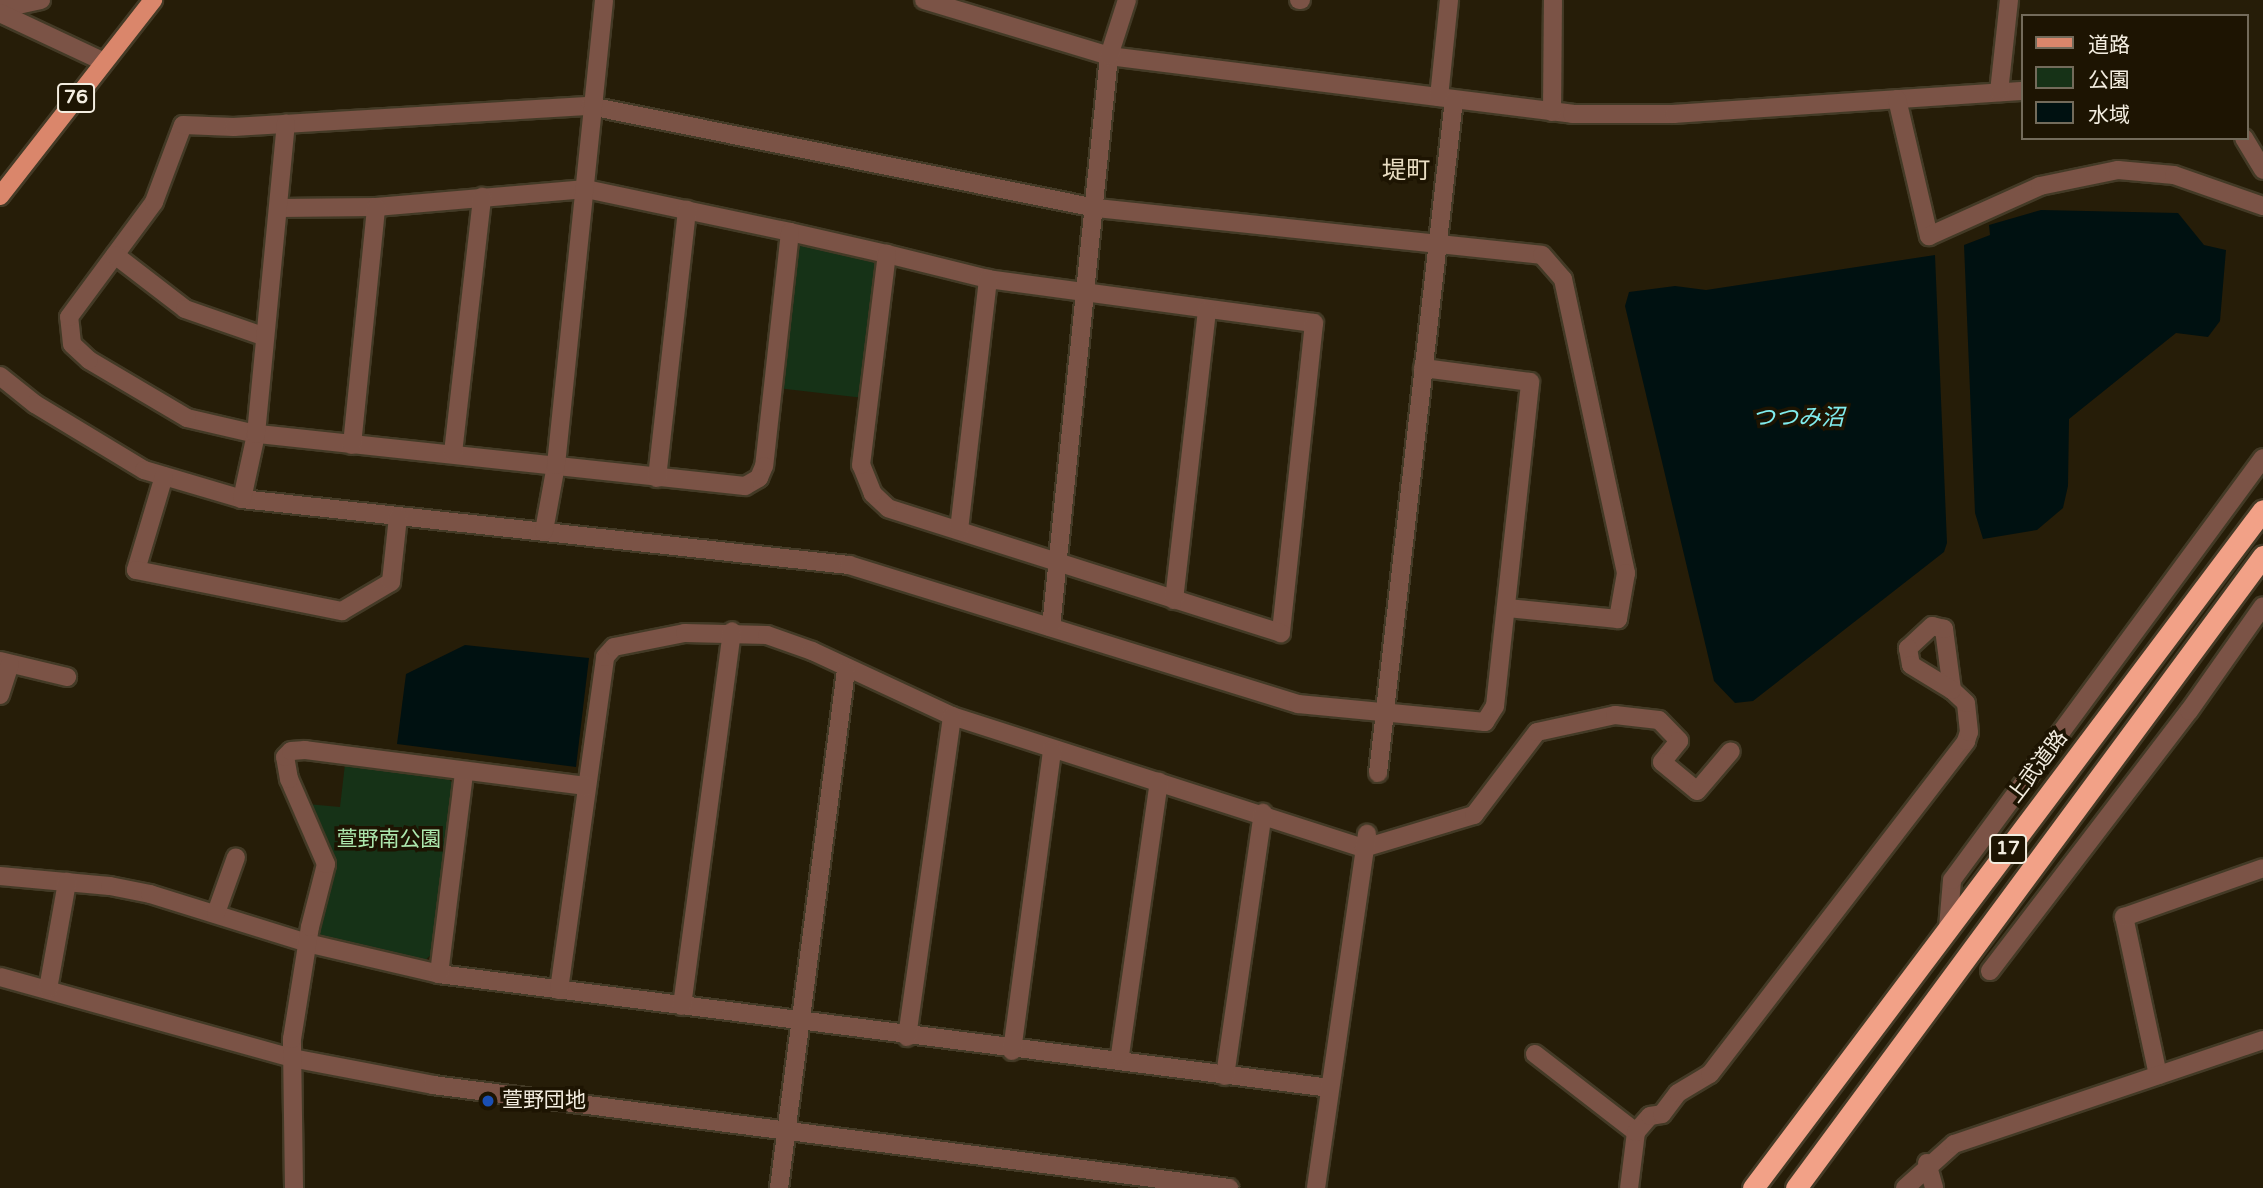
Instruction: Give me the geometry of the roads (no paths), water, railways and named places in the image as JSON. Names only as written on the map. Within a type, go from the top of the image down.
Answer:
[{"type":"highway","name":"上武道路","points":[[1753,1188],[2263,510]]},
{"type":"highway","name":"17","points":[[1796,1188],[2263,556]]},
{"type":"main road","name":"76","points":[[0,196],[153,0]]},
{"type":"street","points":[[0,11],[41,0]]},
{"type":"street","points":[[544,531],[556,465],[586,189],[590,106],[604,0]]},
{"type":"street","points":[[924,0],[1110,56],[1552,112],[1674,114],[2022,91]]},
{"type":"street","points":[[1051,627],[1110,56],[1127,0]]},
{"type":"street","points":[[1378,773],[1438,242],[1447,98],[1449,0]]},
{"type":"street","points":[[1552,112],[1553,0]]},
{"type":"street","points":[[1999,92],[2009,0]]},
{"type":"street","points":[[0,11],[104,62]]},
{"type":"street","points":[[1898,99],[1929,236],[2040,186],[2119,170],[2174,175],[2263,206]]},
{"type":"street","points":[[790,232],[764,466],[759,478],[745,486],[256,434],[187,418],[89,360],[72,344],[69,317],[154,202],[183,125],[286,123],[590,106],[1096,208],[1542,255],[1563,279],[1626,573],[1618,619],[1508,608]]},
{"type":"street","points":[[242,499],[256,434],[263,336],[279,208],[286,123]]},
{"type":"street","points":[[2245,140],[2263,170]]},
{"type":"street","points":[[279,208],[376,207],[586,189],[790,232],[887,254],[988,279],[1085,295],[1314,323],[1282,633],[888,508],[865,479],[861,465],[887,254]]},
{"type":"street","points":[[453,453],[482,197]]},
{"type":"street","points":[[352,445],[376,207]]},
{"type":"street","points":[[657,478],[687,210]]},
{"type":"street","points":[[115,255],[185,309],[263,336]]},
{"type":"street","points":[[958,530],[988,279]]},
{"type":"street","points":[[1174,600],[1208,311]]},
{"type":"street","points":[[0,376],[35,404],[144,470],[242,499],[849,565],[1298,705],[1485,722],[1495,706],[1508,608],[1530,382],[1423,368]]},
{"type":"street","points":[[1948,928],[1952,880],[2263,458]]},
{"type":"street","points":[[164,476],[136,570],[342,611],[391,582],[398,517]]},
{"type":"street","points":[[1990,971],[2189,711],[2263,606]]},
{"type":"street","points":[[681,1006],[732,631]]},
{"type":"street","points":[[559,990],[605,657],[614,647],[685,633],[732,631],[767,635],[812,650],[846,670],[952,716],[1052,750],[1366,841],[1474,815],[1537,732],[1615,715],[1659,720],[1679,741],[1662,762],[1697,791],[1731,751]]},
{"type":"street","points":[[0,695],[5,663],[67,677]]},
{"type":"street","points":[[779,1188],[846,670]]},
{"type":"street","points":[[1629,1188],[1636,1132],[1650,1116],[1662,1114],[1678,1093],[1710,1074],[1966,741],[1969,732],[1966,703],[1952,690]]},
{"type":"street","points":[[907,1037],[952,716]]},
{"type":"street","points":[[1012,1051],[1052,750]]},
{"type":"street","points":[[294,1188],[292,1058],[307,943],[327,864],[289,779],[285,757],[291,751],[305,751],[587,786]]},
{"type":"street","points":[[439,974],[464,772]]},
{"type":"street","points":[[1120,1055],[1159,782]]},
{"type":"street","points":[[1225,1076],[1263,813]]},
{"type":"street","points":[[1315,1188],[1366,841]]},
{"type":"street","points":[[216,914],[236,856]]},
{"type":"street","points":[[2158,1076],[2124,917],[2263,868]]},
{"type":"street","points":[[0,876],[67,881],[150,894],[307,943],[439,974],[1012,1051],[1330,1088]]},
{"type":"street","points":[[48,989],[67,881]]},
{"type":"street","points":[[0,977],[292,1058],[433,1085],[1229,1188]]},
{"type":"street","points":[[1905,1188],[1927,1163],[1954,1143],[2263,1040]]},
{"type":"street","points":[[1535,1054],[1636,1132]]},
{"type":"street","points":[[1927,1163],[1934,1188]]},
{"type":"water","points":[[2041,210],[2178,213],[2204,245],[2226,250],[2220,321],[2208,337],[2176,333],[2069,419],[2068,486],[2063,508],[2037,530],[1983,539],[1975,513],[1964,245],[1990,235],[1989,225]]},
{"type":"water","name":"つつみ沼","points":[[1935,255],[1947,543],[1944,552],[1753,701],[1735,703],[1714,681],[1625,306],[1629,292],[1675,286],[1706,290]]},
{"type":"water","points":[[465,645],[589,658],[576,767],[397,744],[406,674]]},
{"type":"place","name":"萱野団地","points":[[488,1101]]},
{"type":"district","name":"堤町","points":[[1406,171]]},
{"type":"park label","name":"萱野南公園","points":[[389,840]]}]
